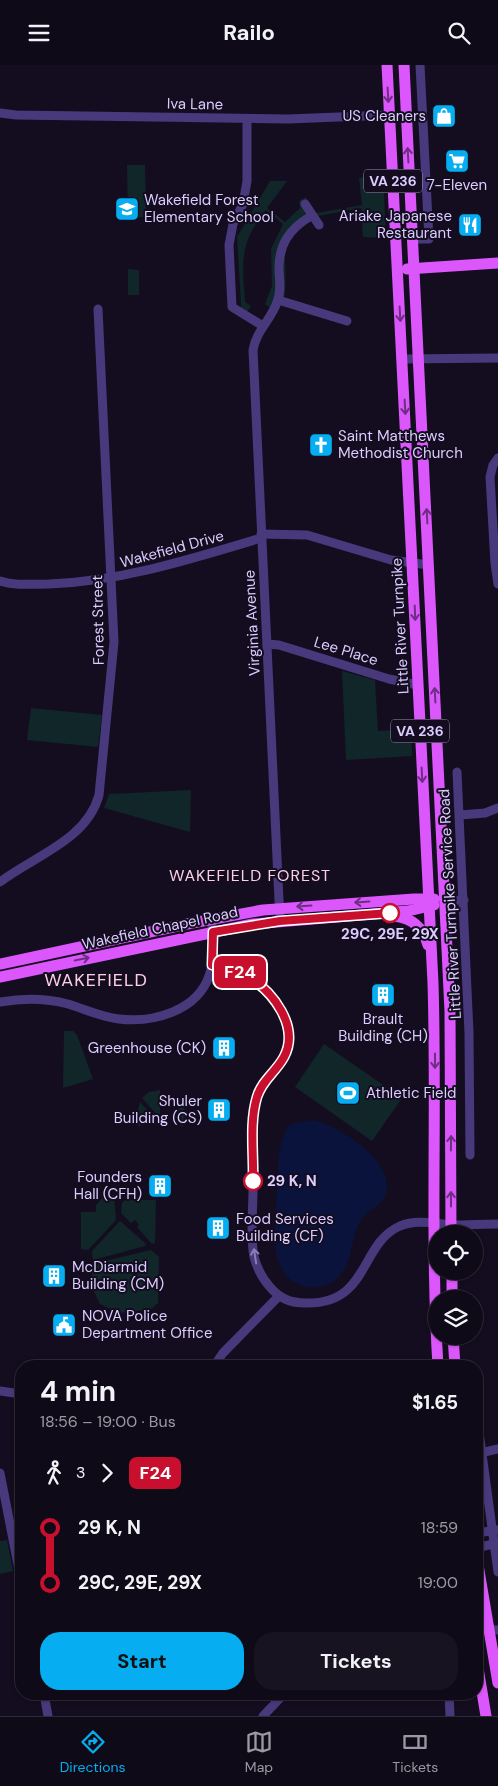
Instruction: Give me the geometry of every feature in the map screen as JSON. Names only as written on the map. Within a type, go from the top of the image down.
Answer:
[{"type":"main road","name":"Little River Turnpike","points":[[387,65],[435,1042],[434,1223],[438,1360]]},
{"type":"main road","name":"VA 236","points":[[404,65],[446,901],[452,1059],[451,1225]]},
{"type":"main road","points":[[398,269],[498,263]]},
{"type":"main road","name":"Wakefield Chapel Road","points":[[0,977],[213,932],[280,921],[370,914],[446,901]]},
{"type":"main road","name":"Wakefield Chapel Road","points":[[0,964],[211,919],[280,908],[428,903]]},
{"type":"main road","points":[[370,914],[404,917],[411,920],[424,935],[431,959]]},
{"type":"main road","points":[[454,1345],[455,1360]]},
{"type":"main road","points":[[483,1583],[494,1630],[498,1683]]},
{"type":"main road","points":[[483,1698],[486,1716]]},
{"type":"street","points":[[413,239],[429,239],[420,65]]},
{"type":"street","name":"Iva Lane","points":[[0,113],[16,115],[247,119],[389,115]]},
{"type":"street","points":[[247,119],[247,181],[243,204],[233,224],[229,245],[232,307],[263,326]]},
{"type":"street","points":[[305,204],[319,225]]},
{"type":"street","points":[[311,215],[292,229],[282,245],[278,301],[347,321]]},
{"type":"street","name":"Virginia Avenue","points":[[278,301],[258,333],[253,350],[280,921]]},
{"type":"street","name":"Forest Street","points":[[0,882],[81,828],[93,814],[97,805],[102,779],[114,657],[98,309]]},
{"type":"street","points":[[402,359],[498,359]]},
{"type":"street","points":[[498,457],[493,465],[490,477],[494,563],[498,584]]},
{"type":"street","name":"Wakefield Drive","points":[[0,581],[16,585],[111,579],[261,536],[307,535],[413,564],[429,565]]},
{"type":"street","name":"Lee Place","points":[[267,644],[279,645],[389,679],[418,685]]},
{"type":"street","name":"Little River Turnpike Service Road","points":[[457,772],[470,1033],[470,1155]]},
{"type":"street","points":[[460,815],[485,813],[498,808]]},
{"type":"street","name":"Wakefield Chapel Road","points":[[446,901],[464,900]]},
{"type":"street","points":[[0,1002],[18,999],[44,999],[69,1004],[107,1017],[132,1020],[156,1017],[178,1010],[195,998],[207,982],[212,965],[213,932],[211,919]]},
{"type":"street","points":[[212,965],[234,970],[260,984],[278,1006],[288,1029],[288,1047],[284,1057],[261,1086],[256,1098],[254,1115],[254,1255],[262,1277],[279,1296],[296,1303],[311,1303],[334,1297],[343,1293],[358,1278],[379,1242],[386,1235],[408,1223],[434,1223],[440,1225]]},
{"type":"street","points":[[483,1226],[498,1224]]},
{"type":"street","points":[[218,1360],[279,1296]]},
{"type":"street","points":[[0,1391],[15,1394]]},
{"type":"street","points":[[483,1452],[498,1449]]},
{"type":"street","points":[[483,1472],[495,1530],[498,1572]]},
{"type":"street","points":[[0,1473],[15,1549]]},
{"type":"street","points":[[483,1547],[496,1544]]},
{"type":"street","points":[[45,1700],[48,1716]]},
{"type":"street","points":[[263,1716],[278,1700]]},
{"type":"street","points":[[449,1700],[450,1716]]},
{"type":"green space","points":[[127,165],[145,165],[146,217],[128,217]]},
{"type":"green space","points":[[383,176],[386,238],[363,237],[361,208],[318,216],[313,222],[310,221],[299,230],[288,245],[285,260],[285,295],[277,314],[265,304],[272,286],[271,249],[283,224],[266,210],[251,233],[244,254],[245,302],[251,306],[242,319],[237,237],[270,181],[287,181],[267,208],[285,222],[300,208],[299,201],[306,197],[316,213],[362,205],[359,178]]},
{"type":"green space","points":[[128,269],[139,270],[139,295],[128,295]]},
{"type":"green space","points":[[342,671],[375,680],[378,731],[411,729],[412,756],[346,760]]},
{"type":"green space","points":[[31,708],[102,715],[98,747],[27,740]]},
{"type":"green space","points":[[191,790],[190,832],[104,808],[109,794]]},
{"type":"green space","points":[[64,1031],[73,1031],[77,1035],[93,1079],[63,1088]]},
{"type":"green space","name":"Athletic Field","points":[[324,1044],[402,1098],[372,1141],[295,1087]]},
{"type":"green space","points":[[160,1090],[160,1114],[158,1116],[142,1098],[149,1092]]},
{"type":"green space","points":[[140,1102],[152,1115],[139,1127],[136,1118]]},
{"type":"green space","points":[[183,1103],[186,1115],[182,1127],[171,1114]]},
{"type":"green space","points":[[114,1195],[116,1220],[88,1250],[81,1249],[81,1212],[96,1212],[96,1205],[104,1196]]},
{"type":"green space","points":[[125,1200],[156,1200],[155,1243],[152,1244],[137,1227],[139,1225],[135,1220],[131,1223],[121,1213],[122,1203]]},
{"type":"green space","points":[[120,1221],[146,1244],[145,1246],[93,1260],[92,1251]]},
{"type":"green space","points":[[151,1250],[159,1257],[158,1303],[151,1309],[119,1313],[100,1304],[92,1287],[92,1264]]},
{"type":"green space","points":[[7,1540],[13,1571],[0,1574],[0,1541]]},
{"type":"shaded area","points":[[314,1120],[337,1129],[363,1147],[374,1157],[387,1181],[386,1193],[382,1201],[361,1220],[344,1270],[336,1279],[321,1287],[308,1287],[296,1283],[287,1276],[281,1267],[275,1244],[278,1163],[282,1140],[291,1124]]},
{"type":"bus line","name":"F24","points":[[253,1181],[256,1098],[267,1076],[284,1057],[288,1047],[288,1029],[278,1006],[271,995],[260,984],[234,970],[212,965],[213,932],[252,924],[304,918],[390,913]]},
{"type":"place","name":"US Cleaners","points":[[444,116]]},
{"type":"place","name":"7-Eleven","points":[[457,161]]},
{"type":"place","name":"Wakefield Forest Elementary School","points":[[127,209]]},
{"type":"place","name":"Ariake Japanese Restaurant","points":[[470,225]]},
{"type":"place","name":"Saint Matthews Methodist Church","points":[[321,445]]},
{"type":"place","name":"29C, 29E, 29X","points":[[390,913]]},
{"type":"place","name":"Brault Building (CH)","points":[[383,995]]},
{"type":"place","name":"Greenhouse (CK)","points":[[224,1048]]},
{"type":"place","name":"Athletic Field","points":[[348,1093]]},
{"type":"place","name":"Shuler Building (CS)","points":[[219,1110]]},
{"type":"place","name":"29 K, N","points":[[253,1181]]},
{"type":"place","name":"Founders Hall (CFH)","points":[[160,1186]]},
{"type":"place","name":"Food Services Building (CF)","points":[[218,1228]]},
{"type":"place","name":"McDiarmid Building (CM)","points":[[54,1276]]},
{"type":"place","name":"NOVA Police Department Office","points":[[64,1325]]},
{"type":"district","name":"WAKEFIELD FOREST","points":[[250,875]]},
{"type":"district","name":"WAKEFIELD","points":[[96,980]]}]
